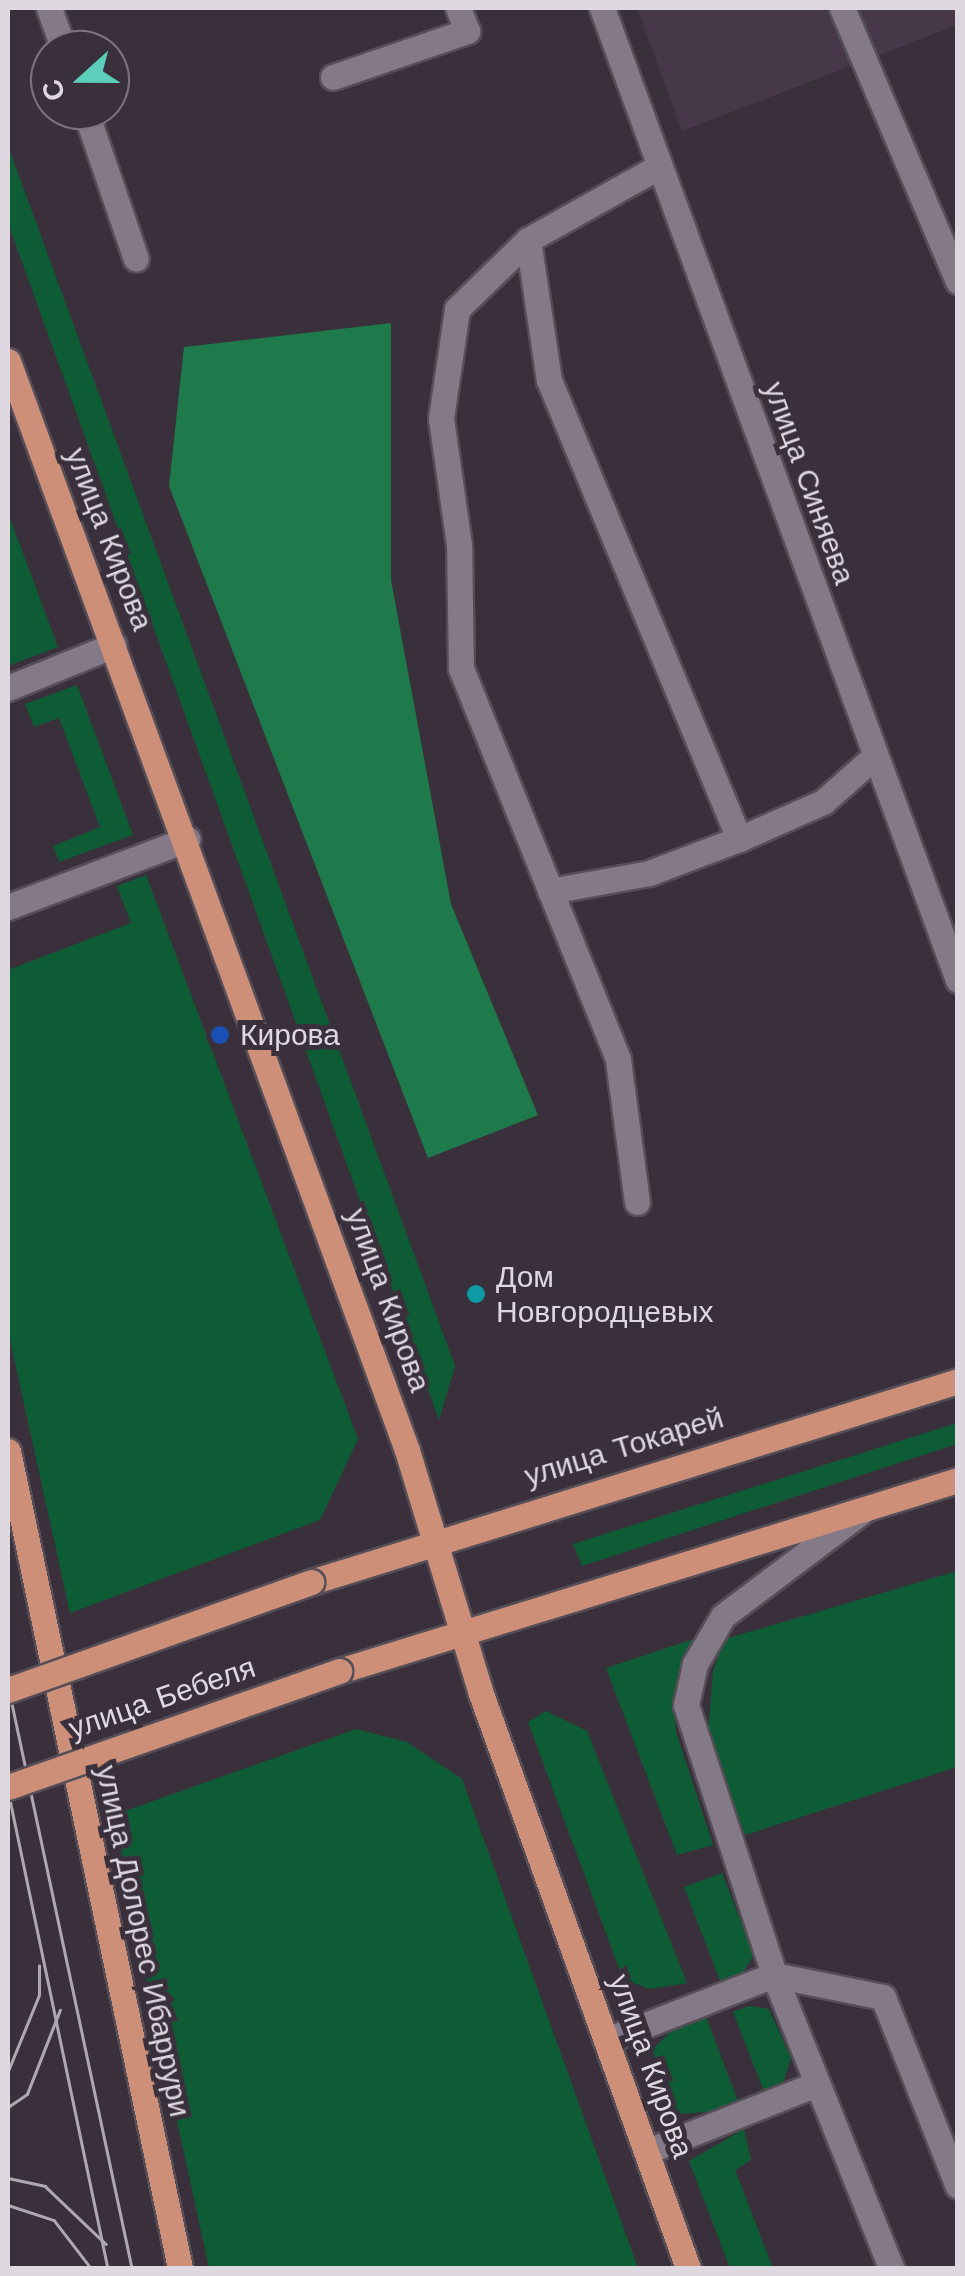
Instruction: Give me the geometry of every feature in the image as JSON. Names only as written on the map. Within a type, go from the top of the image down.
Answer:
[{"type":"main road","name":"улица Кирова","points":[[8,360],[188,840],[434,1541],[461,1631],[688,2268]]},
{"type":"main road","name":"улица Токарей","points":[[312,1582],[958,1381]]},
{"type":"main road","name":"улица Долорес Ибаррури","points":[[8,1451],[180,2268]]},
{"type":"main road","points":[[461,1631],[958,1480]]},
{"type":"main road","name":"улица Бебеля","points":[[8,1690],[312,1582]]},
{"type":"main road","name":"улица Бебеля","points":[[8,1787],[338,1670],[461,1631]]},
{"type":"street","points":[[332,77],[467,31],[458,8]]},
{"type":"street","name":"улица Синяева","points":[[602,8],[958,980]]},
{"type":"street","points":[[842,8],[958,281]]},
{"type":"street","points":[[92,130],[136,259]]},
{"type":"street","points":[[637,1202],[618,1059],[461,668],[459,545],[441,418],[457,309],[528,240],[658,167]]},
{"type":"street","points":[[528,240],[548,380],[738,839]]},
{"type":"street","points":[[8,688],[114,645]]},
{"type":"street","points":[[550,891],[649,873],[738,839],[823,802],[875,756]]},
{"type":"street","points":[[8,906],[188,840]]},
{"type":"street","points":[[868,1507],[724,1616],[695,1664],[686,1706],[774,1975],[891,2268]]},
{"type":"street","points":[[608,2040],[774,1975],[884,1997],[958,2186]]},
{"type":"street","points":[[648,2151],[816,2084]]},
{"type":"shaded area","points":[[637,8],[957,8],[957,25],[682,131]]},
{"type":"green space","points":[[8,146],[455,1366],[439,1420],[8,223]]},
{"type":"green space","points":[[391,323],[391,580],[451,904],[538,1115],[428,1158],[169,486],[184,347]]},
{"type":"green space","points":[[8,513],[58,647],[8,666]]},
{"type":"green space","points":[[77,685],[133,835],[59,862],[53,846],[100,827],[59,718],[34,727],[25,704]]},
{"type":"green space","points":[[146,875],[358,1439],[320,1520],[70,1613],[8,1331],[8,970],[131,923],[117,886]]},
{"type":"green space","points":[[957,1423],[957,1444],[582,1566],[573,1544]]},
{"type":"green space","points":[[957,1571],[957,1767],[745,1835],[708,1732],[713,1671],[725,1639]]},
{"type":"green space","points":[[697,1638],[674,1701],[676,1732],[713,1845],[677,1855],[606,1668]]},
{"type":"green space","points":[[546,1711],[587,1731],[687,1983],[650,1989],[623,1979],[528,1722]]},
{"type":"green space","points":[[356,1729],[407,1742],[462,1779],[638,2268],[209,2268],[111,1816]]},
{"type":"green space","points":[[722,1873],[754,1955],[741,1976],[721,1983],[684,1887]]},
{"type":"green space","points":[[749,2006],[769,2009],[791,2058],[783,2083],[765,2094],[733,2012]]},
{"type":"green space","points":[[706,2017],[738,2101],[708,2112],[677,2114],[652,2050],[669,2033]]},
{"type":"green space","points":[[744,2129],[751,2160],[735,2170],[773,2268],[730,2268],[689,2161]]},
{"type":"tram line","points":[[8,1685],[132,2268]]},
{"type":"tram line","points":[[8,1790],[108,2268]]},
{"type":"tram line","points":[[8,2071],[39,1995],[39,1966]]},
{"type":"tram line","points":[[8,2107],[27,2094],[60,2010]]},
{"type":"tram line","points":[[8,2178],[45,2186],[106,2244]]},
{"type":"tram line","points":[[8,2205],[54,2220],[91,2268]]},
{"type":"place","name":"Кирова","points":[[220,1035]]},
{"type":"place","name":"Дом Новгородцевых","points":[[476,1294]]}]
